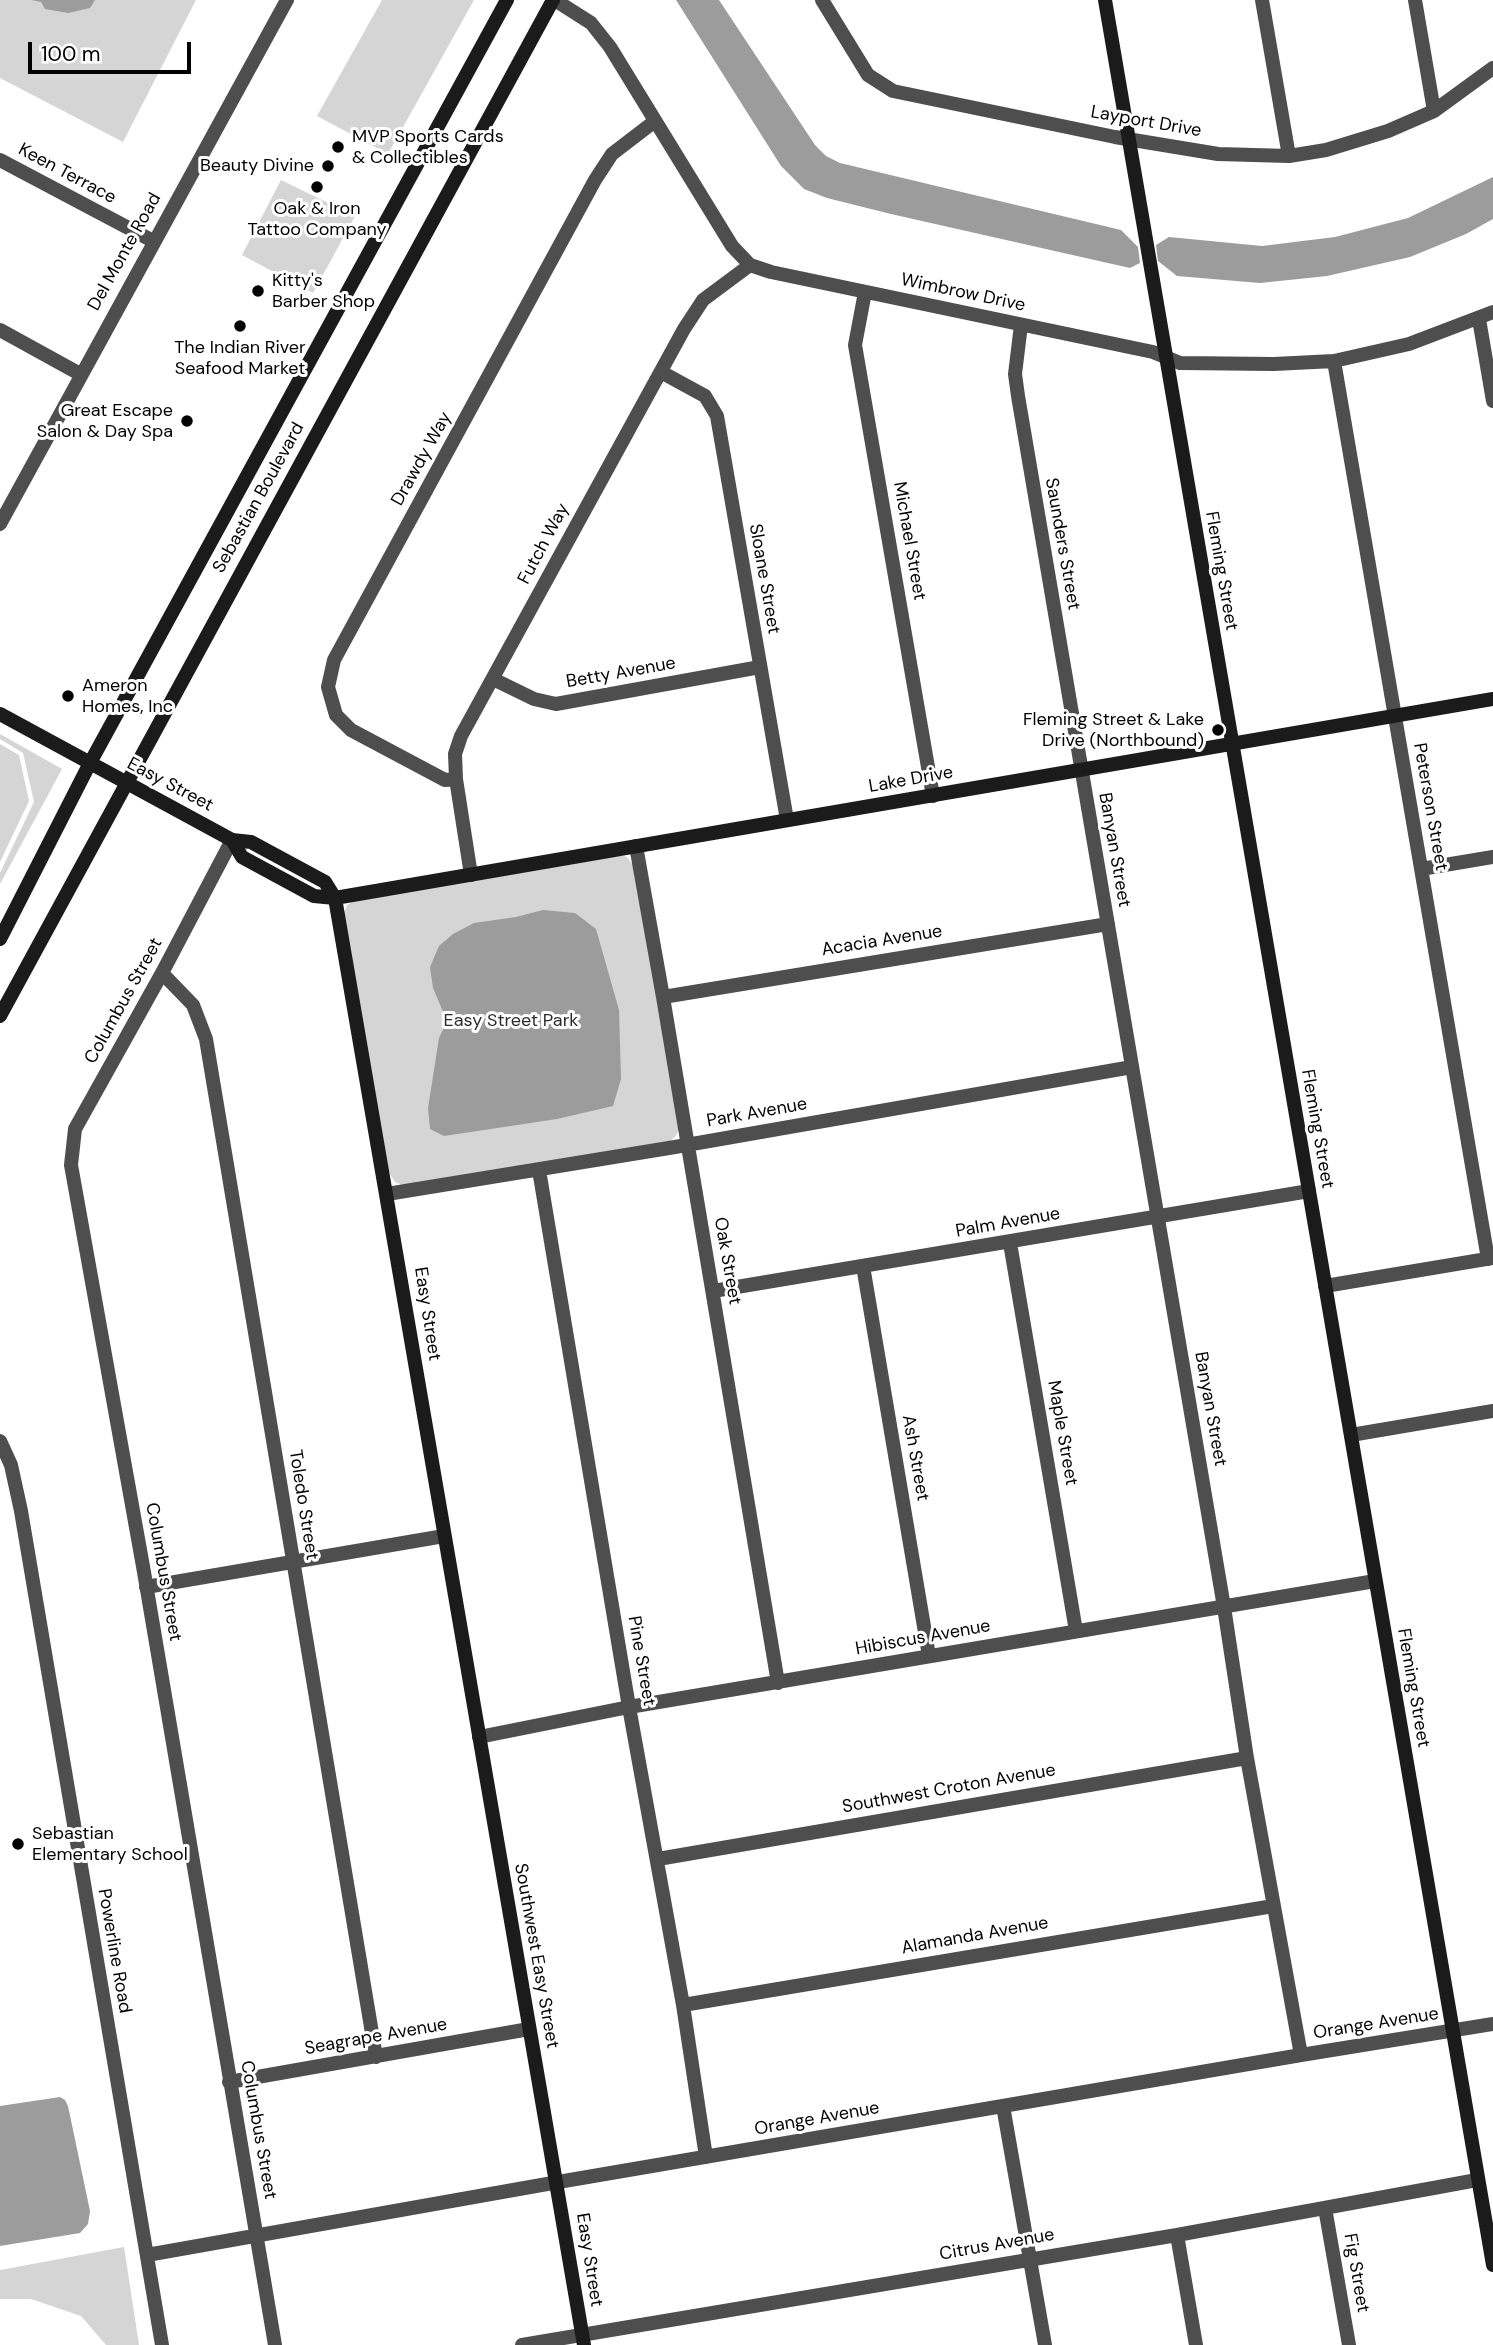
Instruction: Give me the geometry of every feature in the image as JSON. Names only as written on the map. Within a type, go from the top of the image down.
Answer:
[{"type":"street","name":"Del Monte Road","points":[[0,524],[80,373],[287,0]]},
{"type":"street","name":"Sebastian Boulevard","points":[[0,939],[90,763],[508,0]]},
{"type":"street","name":"Sebastian Boulevard","points":[[0,1016],[554,0]]},
{"type":"street","points":[[554,0],[591,23],[610,47],[732,246],[750,265]]},
{"type":"street","name":"Layport Drive","points":[[822,0],[868,75],[893,91],[1129,140],[1218,154],[1289,156],[1326,149],[1388,131],[1434,111],[1493,68]]},
{"type":"street","name":"Fleming Street","points":[[1105,0],[1493,2265]]},
{"type":"street","points":[[1262,0],[1289,156]]},
{"type":"street","points":[[1415,0],[1434,111]]},
{"type":"street","name":"Drawdy Way","points":[[456,779],[445,780],[351,730],[337,715],[328,687],[334,660],[595,180],[612,154],[655,121]]},
{"type":"street","name":"Keen Terrace","points":[[0,160],[153,241]]},
{"type":"street","name":"Wimbrow Drive","points":[[750,265],[771,272],[1153,352],[1180,363],[1273,364],[1334,361],[1409,344],[1493,312]]},
{"type":"street","name":"Futch Way","points":[[471,875],[456,779],[455,754],[461,736],[684,329],[703,300],[750,265]]},
{"type":"street","name":"Michael Street","points":[[865,292],[855,345],[933,796]]},
{"type":"street","points":[[1479,319],[1493,401]]},
{"type":"street","name":"Saunders Street","points":[[1021,325],[1016,374],[1018,396],[1081,770]]},
{"type":"street","points":[[0,330],[80,373]]},
{"type":"street","name":"Peterson Street","points":[[1334,361],[1490,1259]]},
{"type":"street","name":"Sloane Street","points":[[661,372],[705,396],[717,416],[787,821]]},
{"type":"street","name":"Betty Avenue","points":[[493,679],[534,699],[556,704],[760,667]]},
{"type":"street","name":"Lake Drive","points":[[335,898],[1493,699]]},
{"type":"street","name":"Easy Street","points":[[0,714],[232,840],[251,842],[325,882],[335,898],[479,1737]]},
{"type":"street","name":"Banyan Street","points":[[1081,770],[1224,1607],[1247,1758],[1301,2055]]},
{"type":"street","name":"Columbus Street","points":[[232,840],[75,1129],[71,1165],[275,2345]]},
{"type":"street","name":"Oak Street","points":[[636,846],[778,1683]]},
{"type":"street","points":[[1421,869],[1493,857]]},
{"type":"street","name":"Acacia Avenue","points":[[663,997],[1108,924]]},
{"type":"street","name":"Toledo Street","points":[[162,973],[193,1005],[206,1040],[376,2057]]},
{"type":"street","name":"Park Avenue","points":[[387,1194],[687,1145],[1132,1067]]},
{"type":"street","name":"Pine Street","points":[[538,1170],[629,1707],[683,2005],[706,2157]]},
{"type":"street","name":"Palm Avenue","points":[[713,1291],[1309,1191]]},
{"type":"street","name":"Maple Street","points":[[1010,1243],[1076,1631]]},
{"type":"street","points":[[1325,1286],[1490,1259]]},
{"type":"street","name":"Ash Street","points":[[863,1266],[929,1656]]},
{"type":"street","points":[[1351,1435],[1493,1411]]},
{"type":"street","name":"Powerline Road","points":[[0,1441],[11,1465],[21,1511],[162,2345]]},
{"type":"street","points":[[146,1587],[444,1536]]},
{"type":"street","name":"Hibiscus Avenue","points":[[479,1737],[629,1707],[1375,1581]]},
{"type":"street","name":"Southwest Easy Street","points":[[479,1737],[556,2182]]},
{"type":"street","name":"Southwest Croton Avenue","points":[[658,1859],[1247,1758]]},
{"type":"street","name":"Alamanda Avenue","points":[[683,2005],[1273,1906]]},
{"type":"street","name":"Orange Avenue","points":[[147,2255],[556,2182],[1493,2024]]},
{"type":"street","name":"Seagrape Avenue","points":[[229,2082],[529,2029]]},
{"type":"street","points":[[1003,2106],[1045,2345]]},
{"type":"street","name":"Citrus Avenue","points":[[522,2345],[583,2340],[1477,2180]]},
{"type":"street","name":"Easy Street","points":[[556,2182],[583,2340]]},
{"type":"street","name":"Fig Street","points":[[1325,2208],[1349,2345]]},
{"type":"street","points":[[1177,2235],[1196,2345]]},
{"type":"green space","points":[[0,0],[196,0],[123,142],[0,78]]},
{"type":"green space","points":[[382,0],[474,0],[388,154],[317,116]]},
{"type":"green space","points":[[281,180],[355,216],[313,293],[242,255]]},
{"type":"green space","points":[[0,734],[62,769],[0,884],[0,873],[34,802],[23,753],[0,739]]},
{"type":"green space","points":[[0,744],[19,755],[29,801],[0,862]]},
{"type":"green space","name":"Easy Street Park","points":[[617,854],[627,857],[635,868],[680,1126],[676,1136],[668,1143],[408,1187],[395,1182],[388,1171],[344,913],[347,905],[358,899]]},
{"type":"green space","points":[[124,2247],[139,2345],[106,2345],[81,2316],[31,2299],[0,2299],[0,2270]]},
{"type":"shaded area","points":[[31,0],[95,0],[90,8],[68,13],[45,9],[41,2]]},
{"type":"shaded area","points":[[676,0],[719,0],[815,145],[826,156],[840,163],[1121,230],[1138,247],[1140,263],[1130,268],[891,214],[827,198],[804,189],[781,166]]},
{"type":"shaded area","points":[[1493,177],[1493,219],[1466,234],[1410,257],[1327,276],[1260,283],[1177,276],[1158,261],[1156,245],[1169,237],[1262,246],[1335,237],[1408,218]]},
{"type":"shaded area","points":[[543,910],[575,913],[596,929],[619,1010],[621,1079],[613,1106],[557,1119],[444,1136],[430,1129],[428,1108],[439,1038],[447,1021],[433,988],[430,967],[439,946],[453,934],[474,923]]},
{"type":"shaded area","points":[[60,2097],[68,2106],[90,2211],[88,2224],[80,2233],[0,2246],[0,2106]]},
{"type":"place","name":"MVP Sports Cards & Collectibles","points":[[338,147]]},
{"type":"place","name":"Beauty Divine","points":[[328,166]]},
{"type":"place","name":"Oak & Iron Tattoo Company","points":[[317,187]]},
{"type":"place","name":"Kitty's Barber Shop","points":[[258,291]]},
{"type":"place","name":"The Indian River Seafood Market","points":[[240,326]]},
{"type":"place","name":"Great Escape Salon & Day Spa","points":[[187,421]]},
{"type":"place","name":"Ameron Homes, Inc","points":[[68,696]]},
{"type":"place","name":"Fleming Street & Lake Drive (Northbound)","points":[[1218,730]]},
{"type":"place","name":"Sebastian Elementary School","points":[[18,1844]]}]
